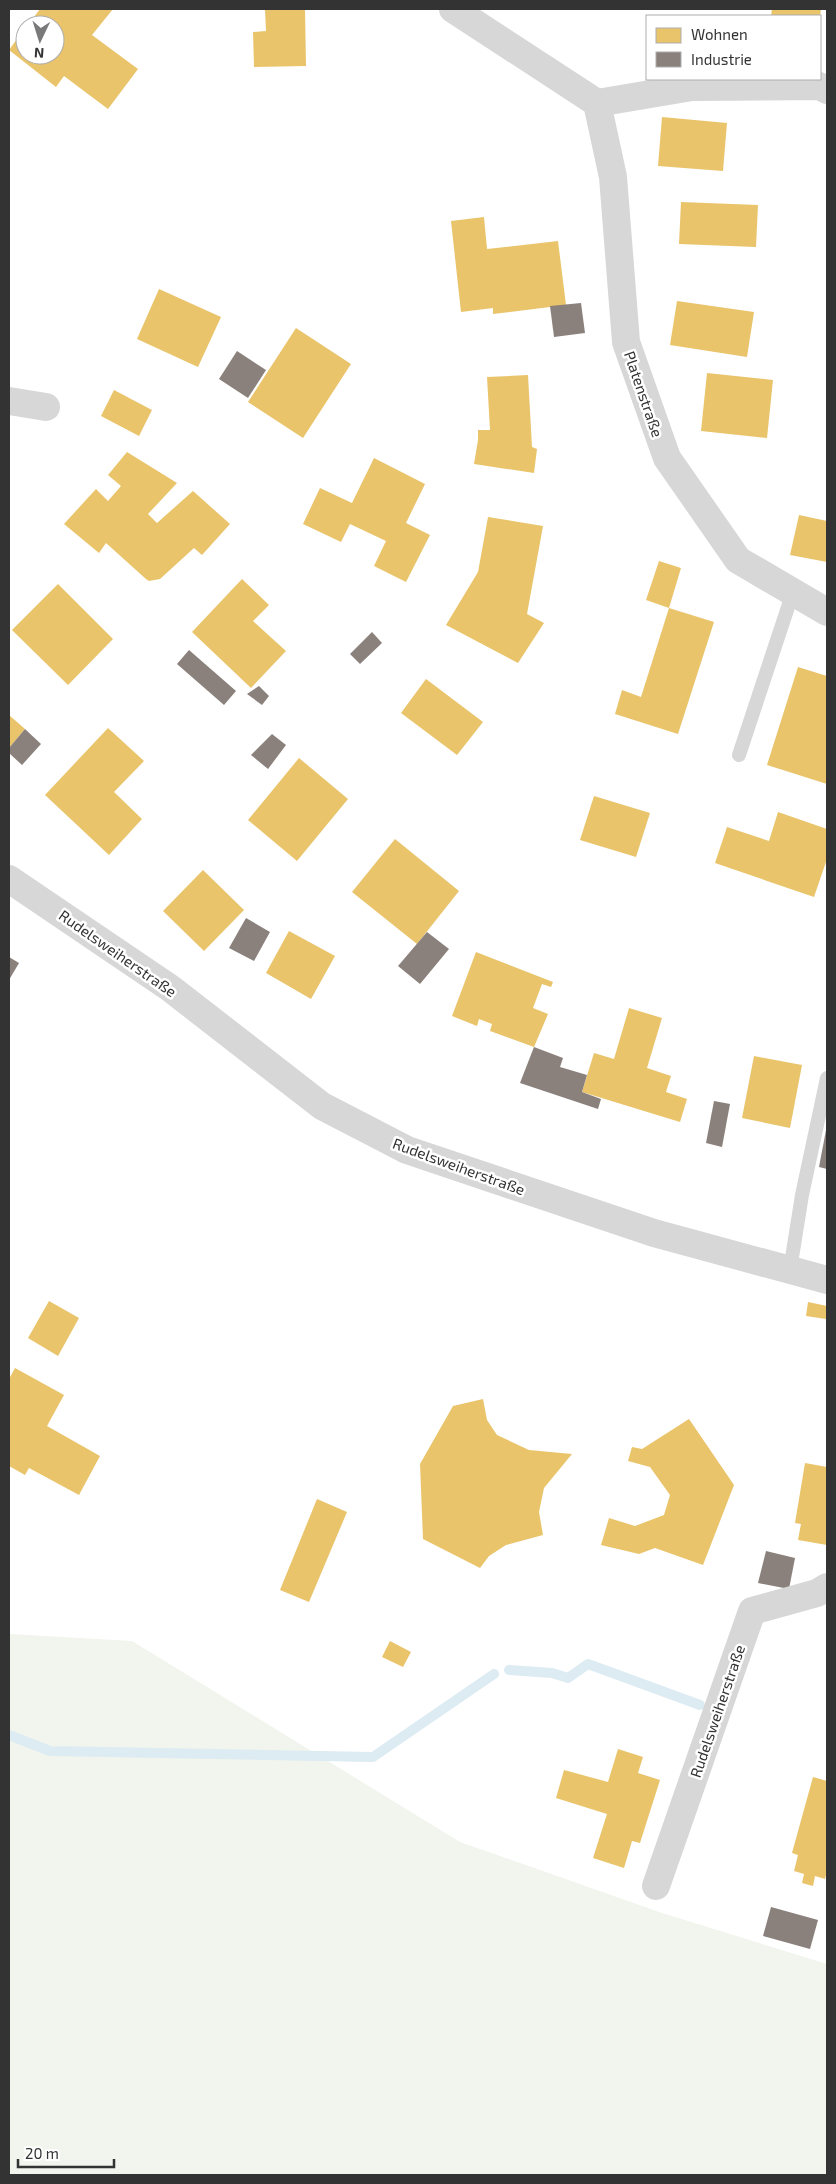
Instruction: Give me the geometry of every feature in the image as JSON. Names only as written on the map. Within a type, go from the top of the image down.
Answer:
[{"type":"street","points":[[453,9],[598,103],[692,87],[819,86],[827,90]]},
{"type":"street","name":"Platenstraße","points":[[598,103],[613,177],[626,342],[667,458],[738,560],[827,612]]},
{"type":"street","points":[[9,401],[46,408]]},
{"type":"street","name":"Rudelsweiherstraße","points":[[9,879],[170,988],[322,1106],[407,1150],[654,1233],[827,1280]]},
{"type":"street","name":"Rudelsweiherstraße","points":[[656,1886],[752,1611],[817,1593],[827,1587]]},
{"type":"lane","points":[[739,755],[794,592]]},
{"type":"lane","points":[[790,1270],[802,1195],[827,1078]]},
{"type":"shaded area","points":[[9,1634],[132,1641],[460,1842],[662,1913],[827,1964],[827,2175],[9,2175]]},
{"type":"building: Wohnen","points":[[40,9],[113,9],[92,35],[138,69],[108,109],[64,76],[56,87],[28,65],[65,65],[65,15],[36,15]]},
{"type":"building: Wohnen","points":[[265,9],[305,9],[306,66],[254,67],[253,32],[266,31]]},
{"type":"building: Wohnen","points":[[772,9],[821,9],[820,15],[771,15]]},
{"type":"building: Wohnen","points":[[15,42],[15,55],[9,50]]},
{"type":"building: Wohnen","points":[[662,117],[727,123],[723,171],[658,166]]},
{"type":"building: Wohnen","points":[[681,202],[758,205],[756,247],[679,244]]},
{"type":"building: Wohnen","points":[[484,217],[487,249],[558,241],[566,305],[493,314],[493,308],[461,312],[451,221]]},
{"type":"building: Wohnen","points":[[159,289],[221,317],[198,367],[137,339]]},
{"type":"building: Wohnen","points":[[677,301],[754,312],[747,357],[670,345]]},
{"type":"building: Wohnen","points":[[296,328],[351,364],[303,438],[248,402]]},
{"type":"building: Wohnen","points":[[707,373],[773,380],[767,438],[701,431]]},
{"type":"building: Wohnen","points":[[528,375],[532,447],[537,449],[534,473],[474,464],[478,430],[490,430],[487,377]]},
{"type":"building: Wohnen","points":[[114,390],[152,410],[139,436],[101,416]]},
{"type":"building: Wohnen","points":[[127,452],[177,483],[148,514],[157,523],[193,491],[230,524],[202,555],[194,548],[160,579],[149,581],[146,579],[106,543],[99,553],[64,524],[96,489],[108,501],[121,486],[108,475]]},
{"type":"building: Wohnen","points":[[374,458],[425,484],[406,523],[430,535],[406,582],[374,566],[386,541],[350,524],[341,542],[303,524],[320,488],[352,503]]},
{"type":"building: Wohnen","points":[[799,515],[827,521],[827,562],[790,555]]},
{"type":"building: Wohnen","points":[[488,517],[543,526],[527,614],[544,623],[518,663],[446,625],[478,572]]},
{"type":"building: Wohnen","points":[[659,561],[681,568],[669,608],[646,600]]},
{"type":"building: Wohnen","points":[[242,579],[269,605],[253,621],[286,651],[251,688],[192,632]]},
{"type":"building: Wohnen","points":[[58,584],[113,639],[68,685],[12,630]]},
{"type":"building: Wohnen","points":[[669,608],[714,622],[678,734],[615,714],[622,690],[641,697]]},
{"type":"building: Wohnen","points":[[798,667],[827,676],[827,784],[767,765]]},
{"type":"building: Wohnen","points":[[426,679],[483,722],[457,755],[401,713]]},
{"type":"building: Wohnen","points":[[9,715],[25,729],[9,748]]},
{"type":"building: Wohnen","points":[[108,728],[144,761],[114,792],[142,819],[109,855],[45,795]]},
{"type":"building: Wohnen","points":[[299,758],[348,799],[297,861],[248,820]]},
{"type":"building: Wohnen","points":[[594,796],[650,813],[636,857],[580,840]]},
{"type":"building: Wohnen","points":[[778,812],[827,829],[827,859],[814,897],[715,863],[727,827],[769,841]]},
{"type":"building: Wohnen","points":[[395,839],[459,891],[417,944],[352,892]]},
{"type":"building: Wohnen","points":[[203,870],[244,910],[204,951],[163,911]]},
{"type":"building: Wohnen","points":[[289,931],[335,956],[311,999],[266,973]]},
{"type":"building: Wohnen","points":[[476,952],[553,982],[551,987],[542,984],[533,1008],[548,1014],[534,1047],[490,1031],[492,1024],[479,1019],[477,1026],[452,1016]]},
{"type":"building: Wohnen","points":[[629,1008],[662,1018],[647,1068],[671,1076],[666,1092],[687,1099],[680,1122],[582,1092],[594,1053],[614,1059]]},
{"type":"building: Wohnen","points":[[754,1056],[802,1065],[790,1128],[742,1118]]},
{"type":"building: Wohnen","points":[[49,1301],[79,1318],[58,1356],[28,1338]]},
{"type":"building: Wohnen","points":[[808,1302],[827,1306],[826,1319],[806,1316]]},
{"type":"building: Wohnen","points":[[15,1368],[64,1395],[47,1426],[100,1456],[79,1495],[29,1468],[25,1475],[9,1466],[9,1379]]},
{"type":"building: Wohnen","points":[[483,1399],[487,1420],[497,1435],[529,1450],[572,1454],[544,1488],[539,1512],[543,1535],[506,1545],[489,1556],[480,1568],[423,1539],[420,1464],[453,1406]]},
{"type":"building: Wohnen","points":[[689,1419],[734,1485],[703,1565],[655,1548],[639,1554],[601,1545],[609,1518],[635,1526],[664,1515],[670,1495],[650,1467],[628,1461],[632,1447],[642,1449]]},
{"type":"building: Wohnen","points":[[805,1463],[827,1467],[827,1545],[798,1540],[801,1524],[795,1523]]},
{"type":"building: Wohnen","points":[[317,1499],[347,1512],[309,1602],[280,1590]]},
{"type":"building: Wohnen","points":[[390,1641],[411,1652],[403,1667],[382,1657]]},
{"type":"building: Wohnen","points":[[618,1749],[643,1757],[638,1773],[660,1780],[640,1843],[632,1841],[624,1868],[593,1858],[607,1814],[556,1798],[564,1770],[608,1782]]},
{"type":"building: Wohnen","points":[[813,1777],[827,1781],[827,1871],[825,1879],[815,1876],[813,1886],[802,1883],[804,1874],[794,1871],[798,1855],[792,1853]]},
{"type":"building: Industrie","points":[[581,303],[585,333],[554,337],[550,306]]},
{"type":"building: Industrie","points":[[237,351],[266,370],[248,398],[219,379]]},
{"type":"building: Industrie","points":[[372,632],[382,643],[360,664],[350,654]]},
{"type":"building: Industrie","points":[[189,650],[236,691],[224,705],[177,664]]},
{"type":"building: Industrie","points":[[259,686],[269,696],[262,705],[247,694]]},
{"type":"building: Industrie","points":[[25,729],[41,744],[22,765],[9,753],[9,748]]},
{"type":"building: Industrie","points":[[272,734],[286,745],[268,769],[251,755]]},
{"type":"building: Industrie","points":[[246,918],[270,932],[254,961],[229,948]]},
{"type":"building: Industrie","points":[[427,932],[449,949],[420,984],[398,966]]},
{"type":"building: Industrie","points":[[9,957],[19,963],[9,980]]},
{"type":"building: Industrie","points":[[534,1047],[563,1058],[560,1067],[587,1075],[582,1092],[601,1099],[598,1109],[520,1083]]},
{"type":"building: Industrie","points":[[714,1101],[730,1104],[722,1147],[706,1143]]},
{"type":"building: Industrie","points":[[827,1131],[827,1169],[819,1167]]},
{"type":"building: Industrie","points":[[766,1551],[795,1558],[789,1589],[758,1583]]},
{"type":"building: Industrie","points":[[771,1907],[818,1920],[810,1949],[763,1936]]},
{"type":"waterway","points":[[509,1670],[552,1673],[568,1678],[588,1664],[700,1705]]},
{"type":"waterway","points":[[9,1735],[50,1751],[373,1757],[494,1674]]}]
